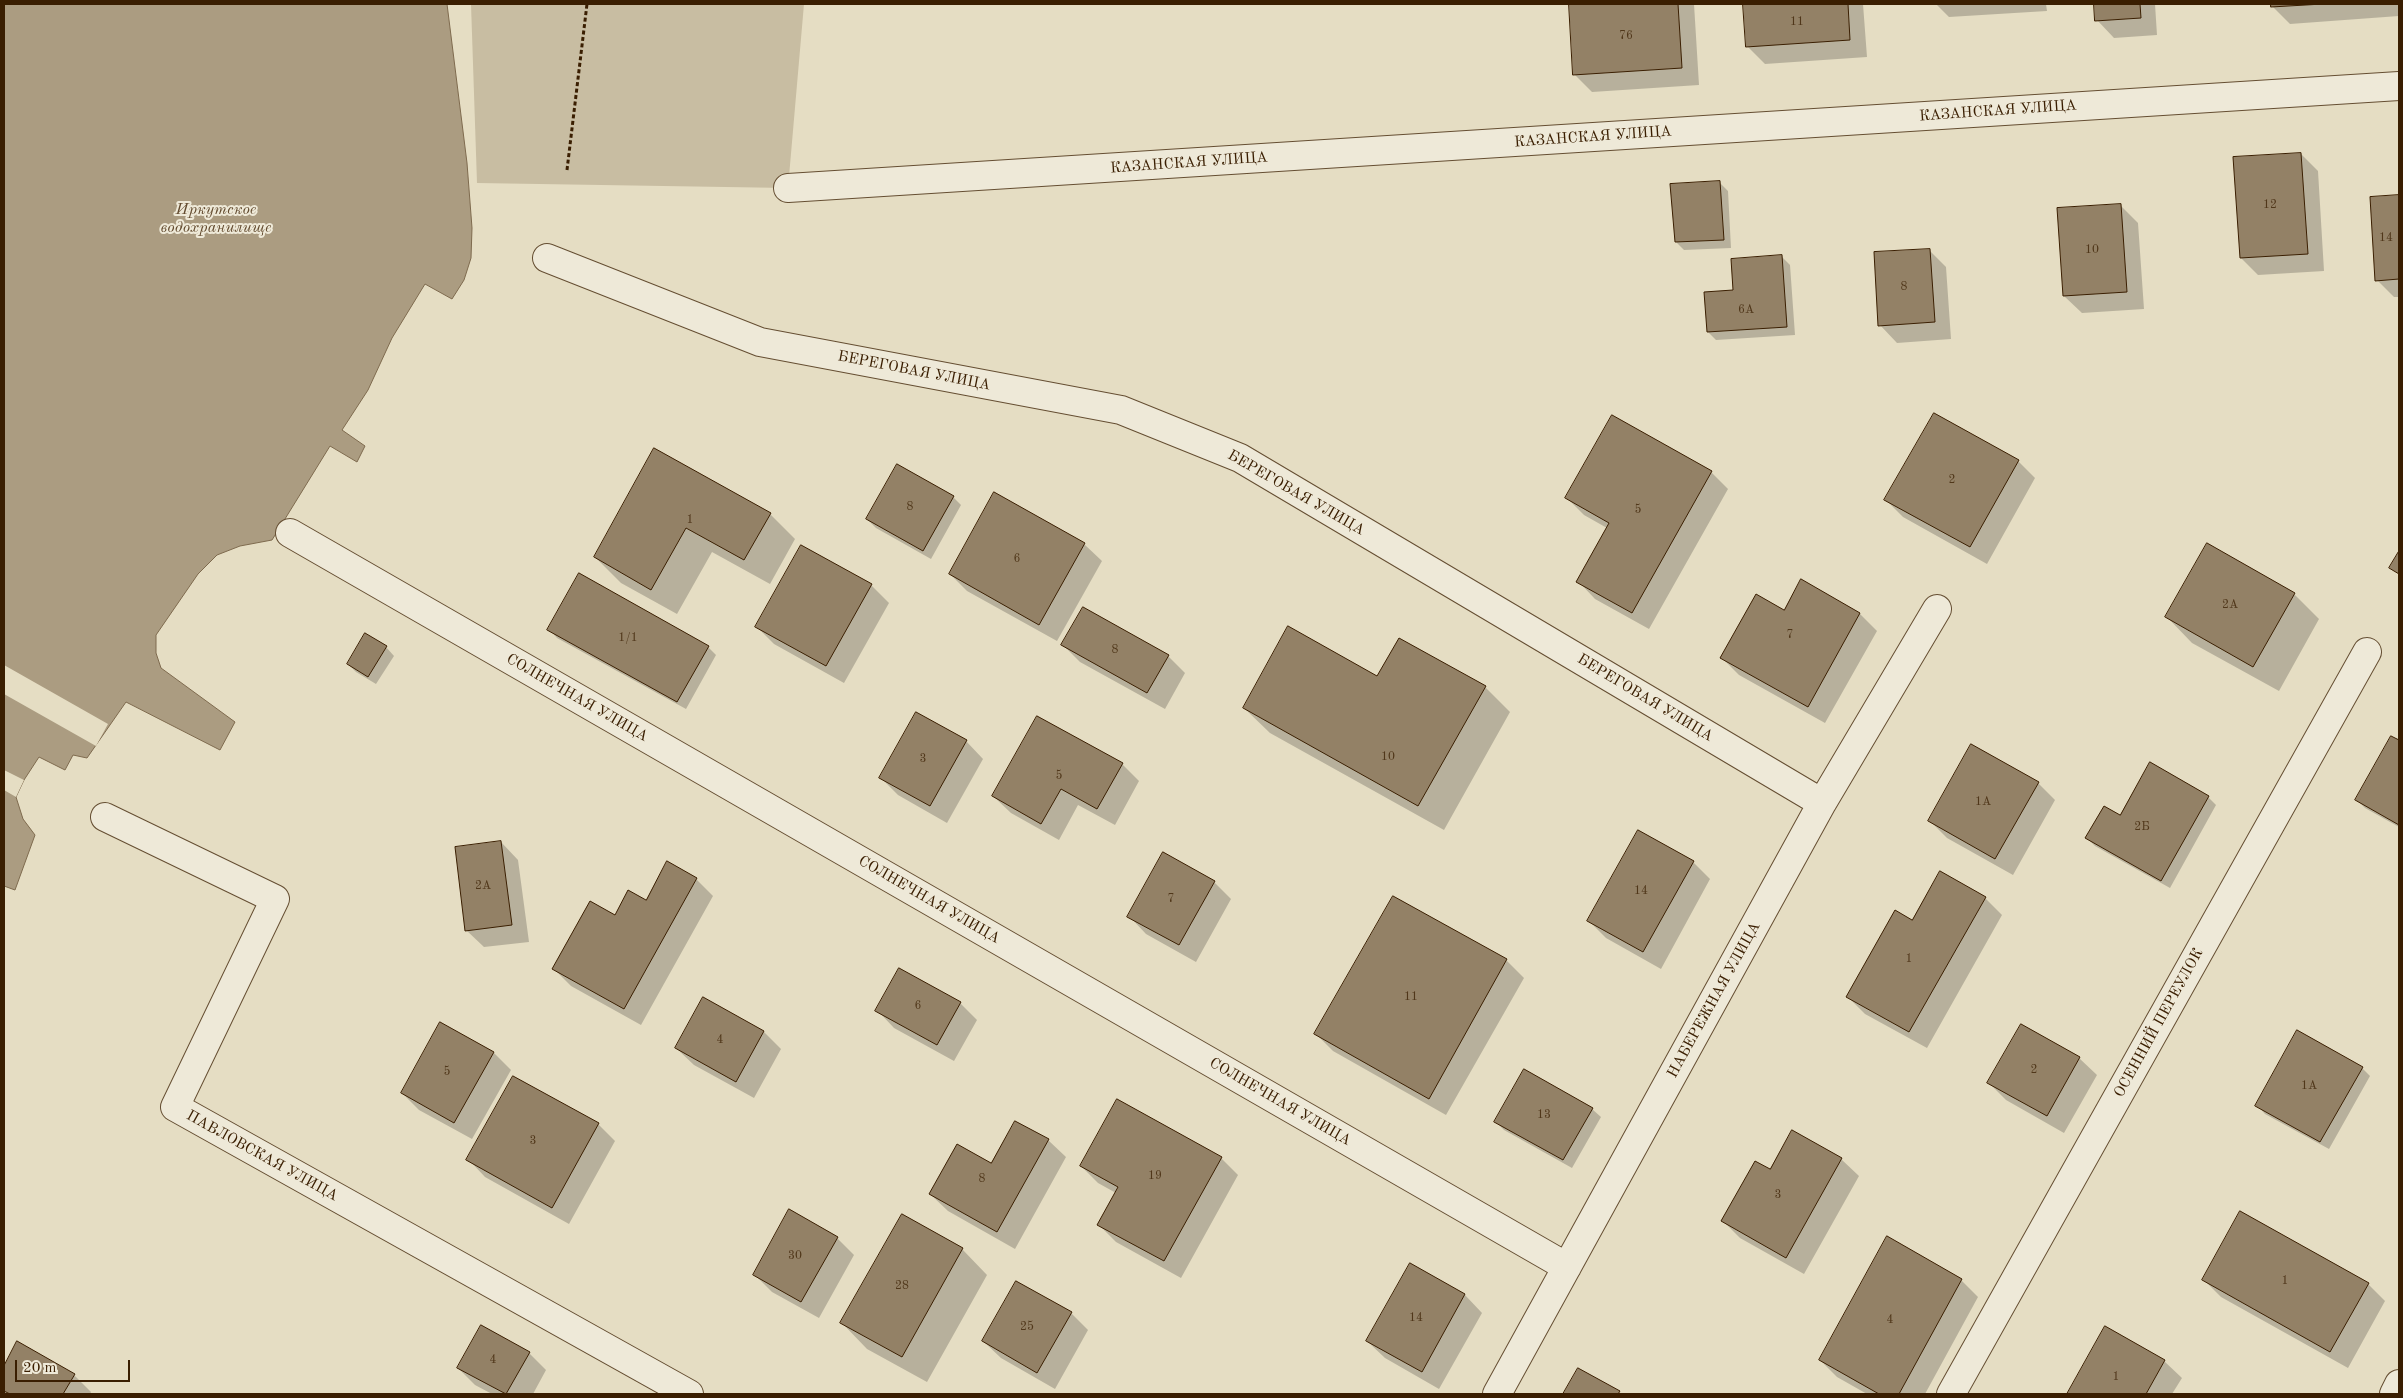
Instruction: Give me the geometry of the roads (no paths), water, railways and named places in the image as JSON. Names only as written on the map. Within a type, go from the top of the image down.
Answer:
[{"type":"street","name":"КАЗАНСКАЯ УЛИЦА","points":[[788,188],[2399,86]]},
{"type":"street","name":"БЕРЕГОВАЯ УЛИЦА","points":[[547,258],[760,342],[1121,410],[1240,458],[1822,803]]},
{"type":"street","name":"СОЛНЕЧНАЯ УЛИЦА","points":[[290,533],[1567,1267]]},
{"type":"street","name":"НАБЕРЕЖНАЯ УЛИЦА","points":[[1497,1394],[1822,803],[1937,609]]},
{"type":"street","name":"ОСЕННИЙ ПЕРЕУЛОК","points":[[1951,1394],[2367,652]]},
{"type":"street","name":"ПАВЛОВСКАЯ УЛИЦА","points":[[106,817],[275,899],[175,1107],[689,1394]]},
{"type":"street","points":[[2394,1394],[2399,1384]]},
{"type":"water","name":"Иркутское водохранилище","points":[[4,4],[447,4],[467,163],[472,228],[471,258],[464,280],[452,299],[425,284],[392,338],[368,390],[342,430],[365,446],[357,462],[330,446],[272,540],[240,546],[217,555],[198,574],[156,635],[156,653],[161,668],[235,722],[220,750],[126,702],[87,758],[73,755],[65,770],[39,757],[24,780],[16,797],[23,819],[35,835],[15,890],[4,886]]}]
